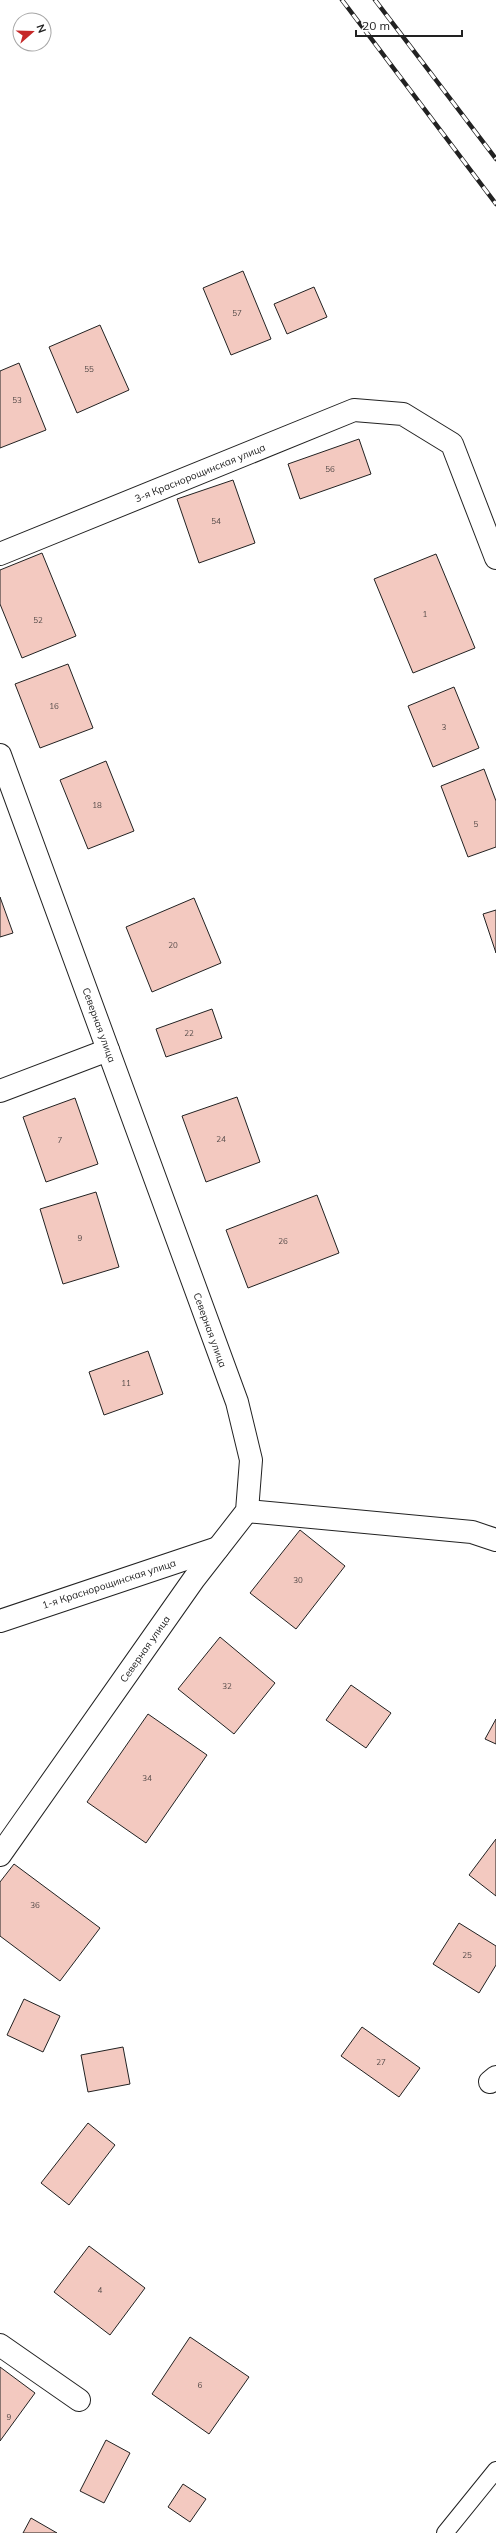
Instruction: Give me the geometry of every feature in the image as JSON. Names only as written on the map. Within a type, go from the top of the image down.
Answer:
[{"type":"street","name":"3-я Краснорощинская улица","points":[[0,554],[354,410],[403,414],[452,444],[496,558]]},
{"type":"street","name":"Северная улица","points":[[0,755],[237,1402],[251,1460],[247,1510],[218,1548],[0,1855]]},
{"type":"street","points":[[0,1091],[108,1050]]},
{"type":"street","points":[[247,1510],[472,1532],[496,1540]]},
{"type":"street","name":"1-я Краснорощинская улица","points":[[0,1621],[218,1548]]},
{"type":"street","points":[[0,2345],[79,2400]]},
{"type":"lane","points":[[445,2533],[496,2470]]},
{"type":"building","points":[[243,271],[271,339],[231,355],[203,288]]},
{"type":"building","points":[[314,287],[327,317],[287,334],[274,304]]},
{"type":"building","points":[[100,325],[129,390],[77,413],[49,347]]},
{"type":"building","points":[[19,363],[46,430],[0,448],[0,371]]},
{"type":"building","points":[[359,439],[371,474],[300,499],[288,464]]},
{"type":"building","points":[[233,480],[255,543],[199,563],[177,499]]},
{"type":"building","points":[[42,553],[76,636],[22,658],[0,604],[0,570]]},
{"type":"building","points":[[436,554],[475,648],[413,673],[374,579]]},
{"type":"building","points":[[68,664],[93,728],[40,748],[15,684]]},
{"type":"building","points":[[454,687],[479,748],[433,767],[408,706]]},
{"type":"building","points":[[106,761],[134,831],[88,849],[60,780]]},
{"type":"building","points":[[484,769],[496,801],[496,847],[468,857],[441,786]]},
{"type":"building","points":[[0,897],[13,933],[0,937]]},
{"type":"building","points":[[194,898],[221,963],[152,992],[126,927]]},
{"type":"building","points":[[496,910],[496,953],[483,914]]},
{"type":"building","points":[[212,1009],[222,1038],[166,1057],[156,1029]]},
{"type":"building","points":[[237,1097],[260,1162],[206,1182],[182,1116]]},
{"type":"building","points":[[75,1098],[98,1164],[46,1182],[23,1117]]},
{"type":"building","points":[[96,1192],[119,1267],[63,1284],[40,1209]]},
{"type":"building","points":[[317,1195],[339,1253],[248,1288],[226,1230]]},
{"type":"building","points":[[148,1351],[163,1394],[104,1415],[89,1372]]},
{"type":"building","points":[[300,1530],[345,1566],[296,1629],[250,1593]]},
{"type":"building","points":[[220,1637],[275,1683],[234,1734],[178,1689]]},
{"type":"building","points":[[351,1685],[391,1713],[366,1748],[326,1720]]},
{"type":"building","points":[[148,1714],[207,1755],[146,1843],[87,1802]]},
{"type":"building","points":[[496,1719],[496,1744],[485,1739]]},
{"type":"building","points":[[496,1839],[496,1896],[469,1875]]},
{"type":"building","points":[[14,1864],[100,1928],[60,1981],[0,1936],[0,1882]]},
{"type":"building","points":[[459,1923],[496,1946],[496,1965],[479,1993],[433,1964]]},
{"type":"building","points":[[24,1999],[60,2016],[43,2052],[7,2035]]},
{"type":"building","points":[[362,2027],[420,2068],[399,2097],[341,2056]]},
{"type":"building","points":[[123,2047],[130,2084],[88,2092],[81,2055]]},
{"type":"building","points":[[88,2123],[115,2145],[69,2205],[41,2183]]},
{"type":"building","points":[[89,2246],[145,2288],[110,2335],[54,2292]]},
{"type":"building","points":[[190,2337],[249,2377],[209,2434],[152,2394]]},
{"type":"building","points":[[0,2367],[35,2393],[0,2441]]},
{"type":"building","points":[[106,2440],[130,2453],[104,2503],[80,2491]]},
{"type":"building","points":[[183,2484],[206,2499],[190,2522],[168,2507]]},
{"type":"building","points":[[31,2518],[57,2533],[23,2533]]},
{"type":"railway","points":[[342,0],[496,204]]},
{"type":"railway","points":[[375,0],[496,159]]}]
